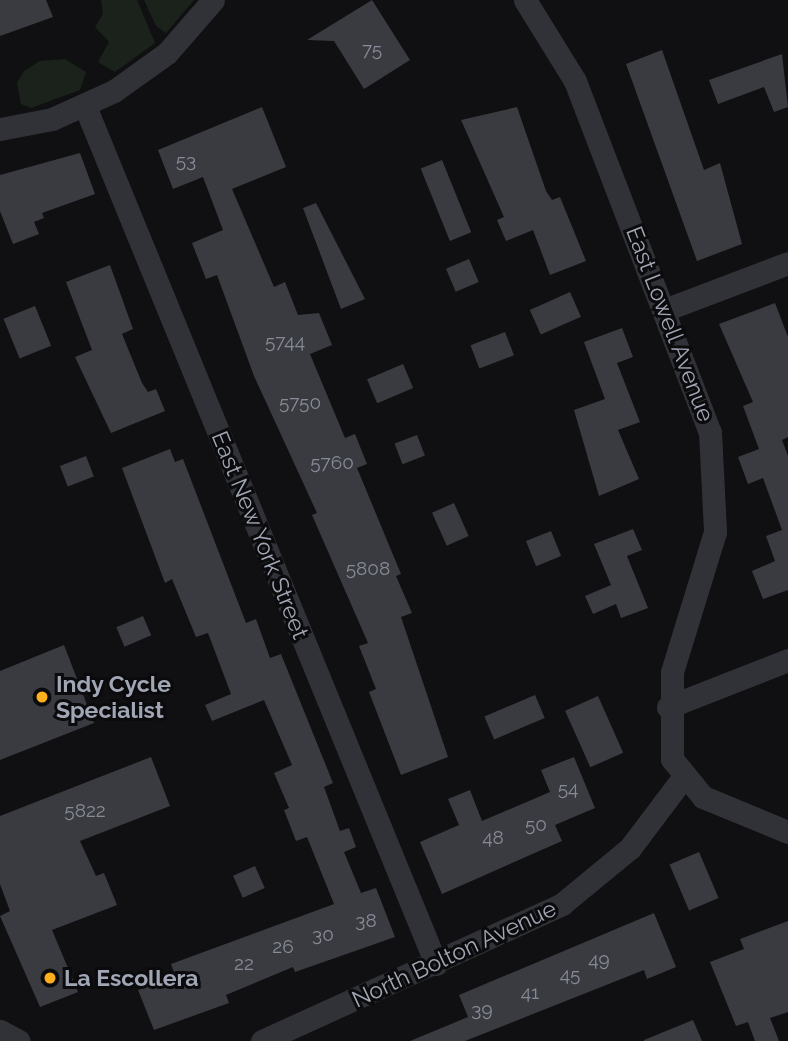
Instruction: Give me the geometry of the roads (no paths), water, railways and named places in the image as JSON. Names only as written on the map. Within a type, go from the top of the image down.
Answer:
[{"type":"street","points":[[0,129],[85,106],[159,60],[213,0]]},
{"type":"street","name":"East Lowell Avenue","points":[[525,0],[575,81],[705,411],[717,484],[714,541],[676,654],[668,707],[668,747],[681,779]]},
{"type":"street","name":"East New York Street","points":[[85,106],[436,964]]},
{"type":"street","points":[[667,309],[788,263]]},
{"type":"street","points":[[668,707],[788,660]]},
{"type":"street","points":[[681,779],[703,797],[788,832]]},
{"type":"street","name":"North Bolton Avenue","points":[[262,1041],[532,922],[588,886],[644,832],[681,779]]},
{"type":"street","points":[[0,1031],[19,1041]]},
{"type":"place","name":"Indy Cycle Specialist","points":[[42,697]]},
{"type":"place","name":"La Escollera","points":[[50,978]]}]
